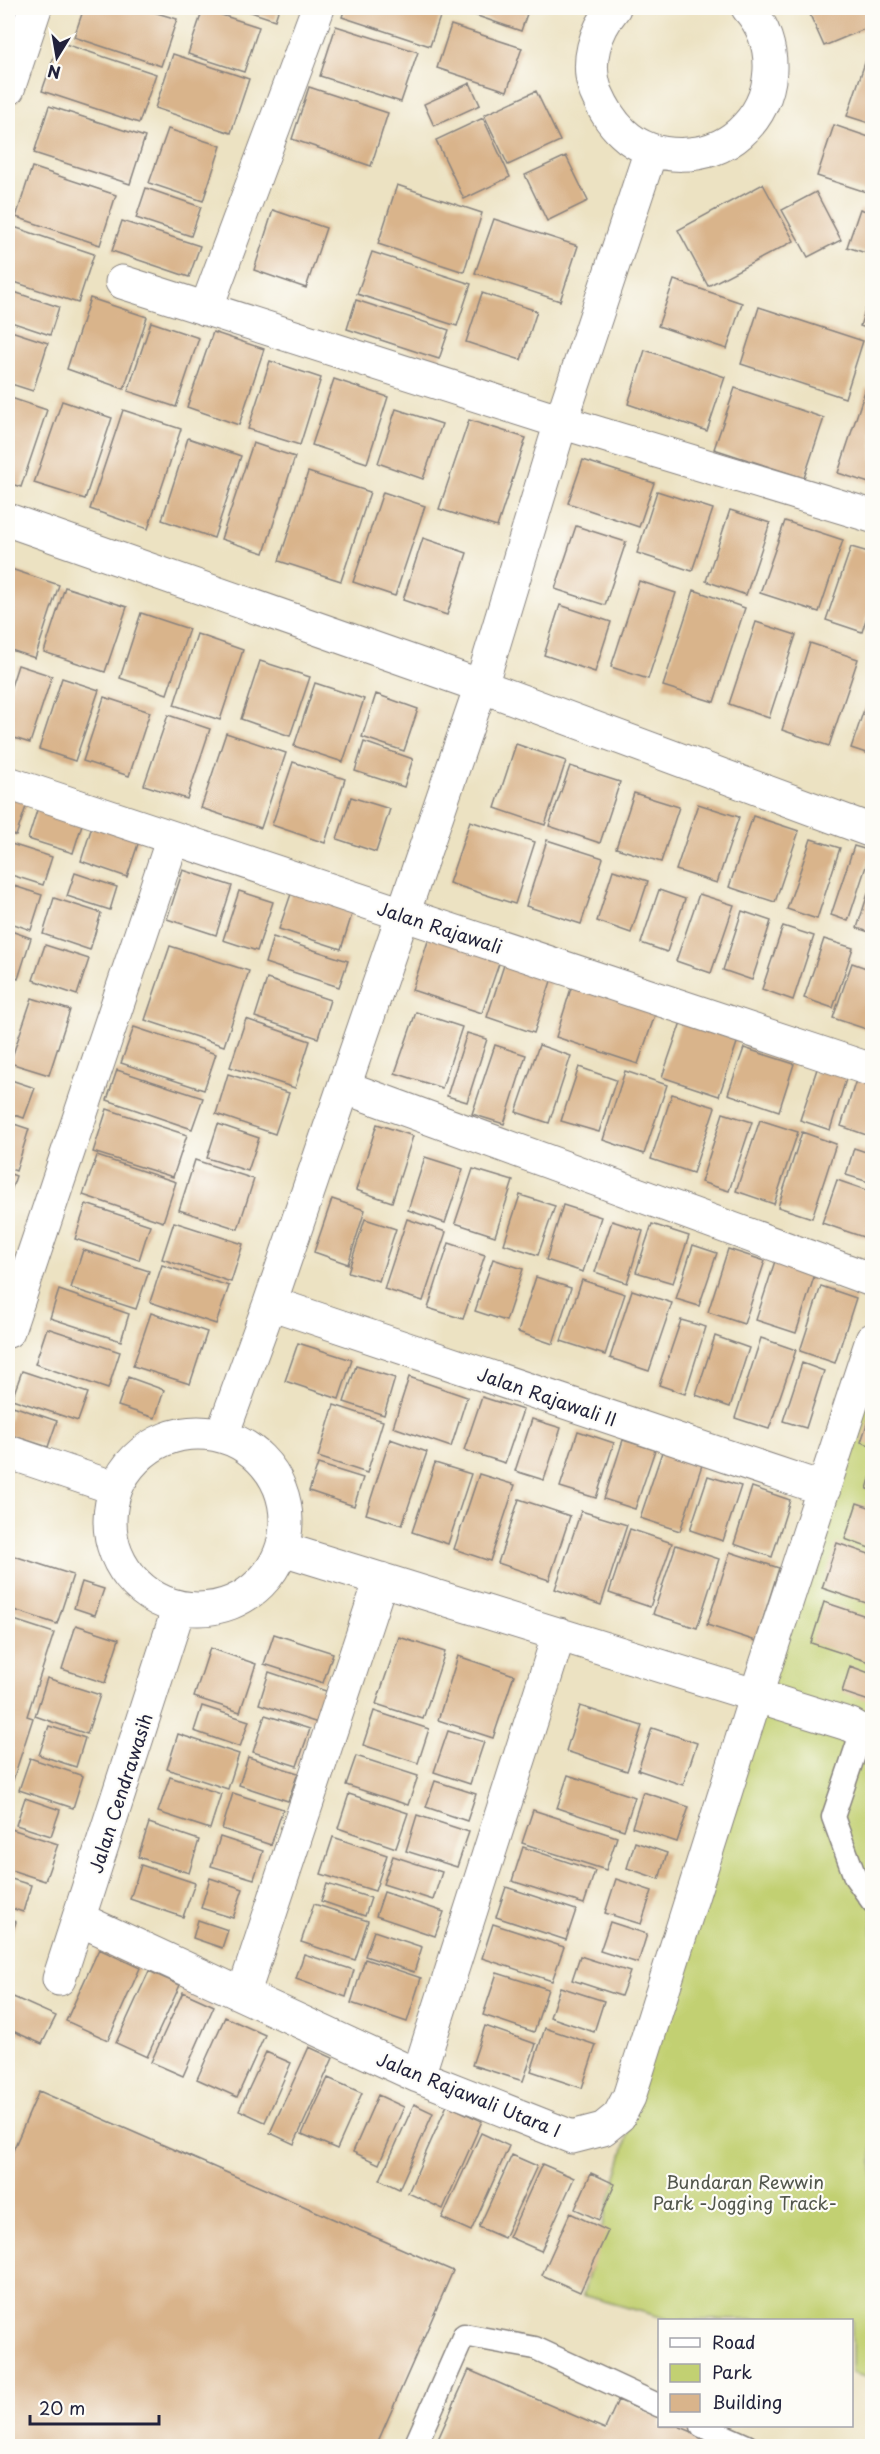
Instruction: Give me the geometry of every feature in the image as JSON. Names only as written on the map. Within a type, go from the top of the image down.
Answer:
[{"type":"street","points":[[8,89],[36,8]]},
{"type":"street","points":[[206,309],[318,8]]},
{"type":"street","points":[[614,8],[602,22],[592,51],[593,82],[604,111],[624,135],[651,150],[682,155],[713,150],[740,134],[760,110],[771,80],[770,49],[758,20],[748,8]]},
{"type":"street","points":[[222,1435],[270,1303],[480,686],[561,422],[651,150]]},
{"type":"street","points":[[122,282],[561,422],[873,516]]},
{"type":"street","points":[[8,520],[480,686],[873,831]]},
{"type":"street","name":"Jalan Rajawali","points":[[8,783],[873,1070]]},
{"type":"street","points":[[8,1331],[172,838]]},
{"type":"street","points":[[344,1087],[873,1280]]},
{"type":"street","name":"Jalan Rajawali II","points":[[270,1303],[824,1489]]},
{"type":"street","name":"Jalan Rajawali Utara I","points":[[79,1919],[418,2076],[572,2137],[603,2129],[619,2116],[632,2086],[756,1695],[873,1340]]},
{"type":"street","points":[[189,1432],[222,1435],[254,1451],[277,1479],[287,1513],[283,1550],[271,1572],[253,1590],[230,1603],[205,1609],[179,1607],[155,1598],[135,1583],[119,1562],[110,1539],[109,1513],[115,1488],[132,1460],[158,1441],[189,1432]]},
{"type":"street","points":[[8,1452],[115,1488]]},
{"type":"street","points":[[283,1550],[756,1695],[851,1725],[867,1734]]},
{"type":"street","points":[[243,1995],[381,1580]]},
{"type":"street","name":"Jalan Cendrawasih","points":[[59,1979],[179,1607]]},
{"type":"street","points":[[418,2076],[559,1634]]},
{"type":"lane","points":[[867,1734],[833,1817],[855,1877],[873,1901]]},
{"type":"lane","points":[[415,2446],[464,2335],[536,2348],[658,2405]]},
{"type":"lane","points":[[704,2427],[747,2446]]},
{"type":"green space","name":"Bundaran Rewwin Park -Jogging Track-","points":[[872,1340],[872,2379],[853,2373],[853,2319],[667,2319],[583,2295],[706,1856]]},
{"type":"building","points":[[84,8],[140,8],[177,19],[161,66],[74,37]]},
{"type":"building","points":[[239,8],[279,8],[275,20]]},
{"type":"building","points":[[345,8],[443,8],[430,46],[342,17]]},
{"type":"building","points":[[461,8],[529,8],[521,31],[460,10]]},
{"type":"building","points":[[807,8],[872,8],[872,26],[824,46]]},
{"type":"building","points":[[203,9],[259,27],[244,72],[188,54]]},
{"type":"building","points":[[451,25],[522,48],[507,91],[437,68]]},
{"type":"building","points":[[336,26],[418,52],[401,102],[320,76]]},
{"type":"building","points":[[59,42],[156,74],[139,123],[42,91]]},
{"type":"building","points":[[872,42],[872,124],[847,116]]},
{"type":"building","points":[[173,54],[249,79],[231,133],[155,108]]},
{"type":"building","points":[[470,83],[480,105],[434,126],[424,104]]},
{"type":"building","points":[[309,87],[388,113],[371,166],[292,139]]},
{"type":"building","points":[[536,91],[560,141],[508,165],[484,115]]},
{"type":"building","points":[[49,106],[145,137],[130,184],[34,153]]},
{"type":"building","points":[[483,118],[510,177],[464,199],[436,140]]},
{"type":"building","points":[[834,125],[872,138],[872,194],[817,176]]},
{"type":"building","points":[[168,129],[221,146],[203,201],[149,183]]},
{"type":"building","points":[[566,156],[588,201],[547,221],[525,175]]},
{"type":"building","points":[[32,167],[116,195],[100,245],[16,217]]},
{"type":"building","points":[[763,184],[794,241],[708,286],[678,230]]},
{"type":"building","points":[[397,185],[482,213],[464,272],[378,244]]},
{"type":"building","points":[[146,188],[201,207],[191,236],[136,218]]},
{"type":"building","points":[[816,192],[841,240],[808,257],[782,210]]},
{"type":"building","points":[[860,209],[872,213],[872,255],[847,247]]},
{"type":"building","points":[[273,210],[326,228],[306,288],[254,270]]},
{"type":"building","points":[[494,219],[578,246],[560,301],[475,273]]},
{"type":"building","points":[[122,221],[200,246],[189,277],[112,251]]},
{"type":"building","points":[[8,225],[94,254],[78,303],[8,280]]},
{"type":"building","points":[[372,252],[471,284],[457,326],[357,294]]},
{"type":"building","points":[[674,280],[742,303],[727,349],[658,326]]},
{"type":"building","points":[[872,289],[872,330],[860,326]]},
{"type":"building","points":[[8,290],[59,307],[50,335],[8,321]]},
{"type":"building","points":[[482,293],[537,311],[521,360],[466,342]]},
{"type":"building","points":[[90,298],[147,317],[124,389],[67,369]]},
{"type":"building","points":[[356,300],[449,330],[439,359],[347,329]]},
{"type":"building","points":[[759,307],[863,341],[845,398],[741,364]]},
{"type":"building","points":[[151,322],[199,338],[176,407],[128,391]]},
{"type":"building","points":[[8,330],[48,343],[33,391],[8,383]]},
{"type":"building","points":[[213,332],[264,349],[239,425],[187,407]]},
{"type":"building","points":[[645,350],[725,377],[707,431],[628,404]]},
{"type":"building","points":[[270,361],[321,378],[300,445],[248,429]]},
{"type":"building","points":[[334,379],[388,397],[367,463],[312,445]]},
{"type":"building","points":[[735,388],[824,418],[804,478],[714,449]]},
{"type":"building","points":[[866,388],[872,390],[872,484],[838,473]]},
{"type":"building","points":[[8,397],[47,410],[21,487],[8,483]]},
{"type":"building","points":[[62,401],[112,418],[85,499],[34,483]]},
{"type":"building","points":[[396,409],[442,424],[423,479],[378,463]]},
{"type":"building","points":[[123,410],[181,429],[148,529],[90,509]]},
{"type":"building","points":[[469,420],[526,438],[497,527],[439,509]]},
{"type":"building","points":[[188,438],[241,456],[214,538],[162,520]]},
{"type":"building","points":[[253,443],[295,457],[264,553],[221,539]]},
{"type":"building","points":[[583,460],[654,483],[639,527],[568,503]]},
{"type":"building","points":[[308,472],[370,492],[341,581],[279,561]]},
{"type":"building","points":[[657,491],[713,509],[692,571],[637,553]]},
{"type":"building","points":[[383,492],[425,506],[395,596],[353,582]]},
{"type":"building","points":[[730,510],[770,523],[746,595],[706,581]]},
{"type":"building","points":[[785,521],[843,540],[819,612],[760,593]]},
{"type":"building","points":[[576,526],[626,542],[605,605],[555,589]]},
{"type":"building","points":[[423,538],[467,553],[447,615],[403,600]]},
{"type":"building","points":[[851,547],[872,553],[872,601],[862,632],[826,620]]},
{"type":"building","points":[[8,568],[59,585],[35,658],[8,649]]},
{"type":"building","points":[[639,581],[676,593],[648,679],[611,667]]},
{"type":"building","points":[[65,587],[127,607],[105,672],[44,652]]},
{"type":"building","points":[[694,590],[745,608],[714,702],[663,686]]},
{"type":"building","points":[[560,605],[611,622],[595,672],[544,655]]},
{"type":"building","points":[[141,613],[189,629],[167,694],[120,678]]},
{"type":"building","points":[[756,622],[796,635],[769,718],[729,704]]},
{"type":"building","points":[[197,634],[243,650],[220,720],[174,705]]},
{"type":"building","points":[[810,643],[858,659],[829,746],[782,730]]},
{"type":"building","points":[[260,661],[310,677],[290,736],[241,719]]},
{"type":"building","points":[[18,665],[52,676],[30,743],[8,736],[8,696]]},
{"type":"building","points":[[62,678],[99,690],[75,761],[39,749]]},
{"type":"building","points":[[315,683],[364,699],[343,762],[294,746]]},
{"type":"building","points":[[872,686],[872,755],[851,748]]},
{"type":"building","points":[[376,694],[418,709],[404,751],[362,737]]},
{"type":"building","points":[[104,697],[150,712],[129,776],[83,761]]},
{"type":"building","points":[[168,715],[210,729],[187,799],[144,785]]},
{"type":"building","points":[[226,733],[286,753],[261,828],[201,808]]},
{"type":"building","points":[[364,742],[413,759],[404,787],[355,771]]},
{"type":"building","points":[[516,744],[566,761],[545,825],[495,808]]},
{"type":"building","points":[[293,762],[345,779],[325,843],[272,825]]},
{"type":"building","points":[[570,766],[620,782],[600,843],[549,826]]},
{"type":"building","points":[[8,788],[30,795],[16,836],[8,833]]},
{"type":"building","points":[[634,793],[679,807],[661,862],[616,848]]},
{"type":"building","points":[[351,797],[390,809],[376,852],[337,839]]},
{"type":"building","points":[[39,804],[84,818],[73,853],[28,839]]},
{"type":"building","points":[[698,804],[739,817],[717,883],[676,870]]},
{"type":"building","points":[[753,816],[799,831],[775,902],[729,887]]},
{"type":"building","points":[[94,820],[141,835],[127,877],[81,861]]},
{"type":"building","points":[[470,821],[535,842],[515,904],[449,883]]},
{"type":"building","points":[[811,839],[840,848],[817,919],[787,909]]},
{"type":"building","points":[[547,840],[603,858],[581,924],[526,906]]},
{"type":"building","points":[[8,843],[52,857],[43,885],[8,874]]},
{"type":"building","points":[[854,846],[871,851],[848,921],[831,915]]},
{"type":"building","points":[[183,870],[232,886],[216,935],[167,919]]},
{"type":"building","points":[[613,870],[648,881],[631,933],[597,921]]},
{"type":"building","points":[[75,873],[117,887],[110,910],[67,896]]},
{"type":"building","points":[[872,881],[872,933],[857,928]]},
{"type":"building","points":[[8,884],[42,895],[31,930],[8,922]]},
{"type":"building","points":[[659,890],[685,899],[667,952],[641,943]]},
{"type":"building","points":[[239,891],[273,902],[257,951],[223,940]]},
{"type":"building","points":[[292,891],[353,911],[341,949],[279,929]]},
{"type":"building","points":[[699,894],[734,905],[711,973],[676,961]]},
{"type":"building","points":[[54,898],[101,913],[90,950],[43,934]]},
{"type":"building","points":[[742,911],[771,921],[752,980],[723,970]]},
{"type":"building","points":[[783,926],[814,936],[793,1000],[762,989]]},
{"type":"building","points":[[8,930],[31,938],[18,979],[8,975]]},
{"type":"building","points":[[431,932],[502,955],[482,1013],[412,990]]},
{"type":"building","points":[[273,937],[348,961],[339,987],[265,963]]},
{"type":"building","points":[[824,939],[853,948],[833,1008],[804,998]]},
{"type":"building","points":[[45,945],[89,959],[77,995],[33,980]]},
{"type":"building","points":[[170,946],[249,971],[224,1046],[145,1020]]},
{"type":"building","points":[[507,956],[554,972],[534,1033],[487,1017]]},
{"type":"building","points":[[852,963],[872,970],[872,1031],[833,1018]]},
{"type":"building","points":[[267,979],[330,1000],[318,1038],[255,1017]]},
{"type":"building","points":[[572,985],[656,1012],[638,1064],[556,1037]]},
{"type":"building","points":[[32,998],[70,1010],[49,1075],[10,1063]]},
{"type":"building","points":[[416,1012],[462,1027],[442,1088],[395,1073]]},
{"type":"building","points":[[246,1019],[310,1041],[295,1088],[230,1067]]},
{"type":"building","points":[[681,1022],[738,1040],[719,1096],[662,1077]]},
{"type":"building","points":[[134,1027],[216,1054],[204,1090],[121,1063]]},
{"type":"building","points":[[467,1033],[487,1039],[467,1102],[447,1096]]},
{"type":"building","points":[[495,1045],[526,1055],[504,1124],[472,1114]]},
{"type":"building","points":[[539,1045],[571,1056],[549,1123],[516,1112]]},
{"type":"building","points":[[744,1048],[794,1064],[779,1111],[728,1094]]},
{"type":"building","points":[[818,1066],[847,1076],[830,1130],[800,1120]]},
{"type":"building","points":[[579,1067],[616,1080],[599,1132],[561,1121]]},
{"type":"building","points":[[117,1070],[203,1098],[192,1129],[107,1100]]},
{"type":"building","points":[[625,1071],[667,1085],[644,1154],[603,1140]]},
{"type":"building","points":[[228,1074],[289,1093],[275,1134],[216,1114]]},
{"type":"building","points":[[858,1074],[872,1078],[872,1137],[841,1126]]},
{"type":"building","points":[[8,1079],[35,1088],[24,1118],[8,1113]]},
{"type":"building","points":[[672,1094],[715,1107],[693,1173],[651,1159]]},
{"type":"building","points":[[107,1109],[187,1135],[173,1177],[93,1152]]},
{"type":"building","points":[[723,1113],[752,1122],[729,1191],[701,1182]]},
{"type":"building","points":[[760,1120],[798,1132],[774,1204],[736,1191]]},
{"type":"building","points":[[8,1122],[29,1129],[16,1171],[8,1168]]},
{"type":"building","points":[[218,1124],[259,1138],[248,1171],[207,1158]]},
{"type":"building","points":[[377,1124],[413,1136],[392,1202],[356,1190]]},
{"type":"building","points":[[802,1132],[836,1144],[812,1218],[778,1207]]},
{"type":"building","points":[[854,1148],[872,1154],[872,1183],[846,1175]]},
{"type":"building","points":[[97,1156],[176,1182],[163,1222],[83,1195]]},
{"type":"building","points":[[425,1157],[463,1169],[445,1223],[408,1210]]},
{"type":"building","points":[[195,1160],[254,1179],[238,1229],[179,1210]]},
{"type":"building","points":[[473,1169],[513,1181],[495,1236],[455,1223]]},
{"type":"building","points":[[8,1173],[16,1176],[8,1200]]},
{"type":"building","points":[[837,1180],[872,1192],[872,1240],[822,1223]]},
{"type":"building","points":[[520,1195],[555,1206],[538,1255],[504,1244]]},
{"type":"building","points":[[332,1199],[365,1210],[348,1264],[314,1252]]},
{"type":"building","points":[[86,1204],[150,1225],[139,1260],[75,1239]]},
{"type":"building","points":[[563,1205],[601,1217],[583,1272],[546,1260]]},
{"type":"building","points":[[365,1219],[396,1229],[379,1281],[348,1272]]},
{"type":"building","points":[[407,1219],[446,1232],[423,1301],[384,1289]]},
{"type":"building","points":[[612,1221],[643,1231],[627,1283],[595,1272]]},
{"type":"building","points":[[174,1222],[243,1244],[231,1282],[162,1259]]},
{"type":"building","points":[[652,1224],[689,1236],[673,1283],[636,1272]]},
{"type":"building","points":[[449,1243],[485,1255],[463,1319],[428,1308]]},
{"type":"building","points":[[693,1245],[717,1253],[699,1306],[676,1299]]},
{"type":"building","points":[[728,1249],[765,1261],[744,1324],[708,1312]]},
{"type":"building","points":[[83,1250],[149,1271],[136,1309],[71,1288]]},
{"type":"building","points":[[493,1259],[523,1269],[506,1321],[475,1311]]},
{"type":"building","points":[[775,1261],[815,1274],[796,1333],[756,1320]]},
{"type":"building","points":[[162,1265],[229,1286],[216,1324],[150,1302]]},
{"type":"building","points":[[536,1277],[571,1288],[553,1344],[518,1332]]},
{"type":"building","points":[[582,1280],[625,1294],[605,1355],[561,1341]]},
{"type":"building","points":[[821,1286],[856,1298],[835,1363],[800,1351]]},
{"type":"building","points":[[59,1290],[129,1314],[121,1341],[50,1318]]},
{"type":"building","points":[[632,1290],[672,1303],[649,1371],[610,1358]]},
{"type":"building","points":[[151,1313],[207,1332],[190,1384],[133,1366]]},
{"type":"building","points":[[681,1320],[706,1327],[685,1394],[659,1385]]},
{"type":"building","points":[[47,1328],[120,1352],[108,1389],[35,1364]]},
{"type":"building","points":[[715,1336],[749,1348],[730,1407],[696,1395]]},
{"type":"building","points":[[761,1338],[796,1350],[769,1429],[735,1418]]},
{"type":"building","points":[[298,1343],[352,1360],[339,1399],[285,1381]]},
{"type":"building","points":[[802,1363],[824,1371],[806,1428],[783,1421]]},
{"type":"building","points":[[356,1366],[395,1378],[384,1415],[344,1402]]},
{"type":"building","points":[[22,1371],[88,1393],[78,1421],[12,1399]]},
{"type":"building","points":[[128,1377],[164,1390],[155,1418],[118,1406]]},
{"type":"building","points":[[409,1377],[467,1397],[451,1447],[393,1427]]},
{"type":"building","points":[[482,1397],[523,1410],[505,1463],[464,1450]]},
{"type":"building","points":[[334,1405],[383,1421],[367,1473],[318,1457]]},
{"type":"building","points":[[13,1406],[57,1421],[48,1447],[8,1434],[8,1422]]},
{"type":"building","points":[[872,1409],[872,1446],[861,1442]]},
{"type":"building","points":[[532,1419],[561,1428],[544,1480],[515,1471]]},
{"type":"building","points":[[578,1431],[614,1443],[596,1498],[560,1487]]},
{"type":"building","points":[[390,1439],[427,1452],[402,1525],[366,1514]]},
{"type":"building","points":[[623,1440],[655,1450],[635,1509],[604,1499]]},
{"type":"building","points":[[663,1449],[703,1462],[680,1531],[640,1518]]},
{"type":"building","points":[[435,1463],[471,1474],[448,1544],[412,1532]]},
{"type":"building","points":[[318,1464],[363,1478],[354,1506],[309,1491]]},
{"type":"building","points":[[872,1472],[872,1491],[867,1489]]},
{"type":"building","points":[[479,1474],[515,1485],[490,1561],[454,1549]]},
{"type":"building","points":[[708,1476],[741,1486],[723,1541],[690,1530]]},
{"type":"building","points":[[752,1487],[790,1500],[772,1557],[734,1544]]},
{"type":"building","points":[[519,1499],[570,1516],[549,1580],[498,1563]]},
{"type":"building","points":[[857,1503],[872,1508],[872,1549],[845,1539]]},
{"type":"building","points":[[581,1511],[627,1525],[601,1605],[555,1589]]},
{"type":"building","points":[[630,1529],[672,1543],[650,1607],[609,1593]]},
{"type":"building","points":[[837,1543],[872,1555],[872,1605],[822,1588]]},
{"type":"building","points":[[676,1545],[719,1559],[697,1628],[653,1614]]},
{"type":"building","points":[[730,1552],[779,1568],[756,1641],[707,1625]]},
{"type":"building","points":[[8,1554],[73,1575],[57,1624],[8,1608]]},
{"type":"building","points":[[82,1582],[104,1589],[95,1615],[74,1608]]},
{"type":"building","points":[[824,1602],[872,1618],[872,1663],[811,1643]]},
{"type":"building","points":[[14,1620],[54,1633],[27,1716],[33,1718],[13,1780],[8,1778],[8,1640]]},
{"type":"building","points":[[76,1625],[119,1639],[105,1683],[62,1669]]},
{"type":"building","points":[[274,1634],[333,1653],[323,1683],[264,1664]]},
{"type":"building","points":[[399,1637],[445,1652],[423,1719],[376,1704]]},
{"type":"building","points":[[210,1648],[256,1664],[240,1712],[194,1697]]},
{"type":"building","points":[[458,1656],[514,1675],[493,1738],[438,1720]]},
{"type":"building","points":[[850,1666],[872,1674],[872,1702],[842,1692]]},
{"type":"building","points":[[269,1672],[329,1692],[318,1723],[259,1704]]},
{"type":"building","points":[[47,1678],[100,1695],[87,1734],[35,1716]]},
{"type":"building","points":[[202,1706],[249,1721],[240,1747],[194,1731]]},
{"type":"building","points":[[580,1706],[642,1726],[627,1771],[566,1751]]},
{"type":"building","points":[[374,1711],[429,1729],[418,1763],[363,1745]]},
{"type":"building","points":[[265,1715],[310,1729],[297,1766],[253,1752]]},
{"type":"building","points":[[49,1726],[85,1738],[76,1767],[39,1755]]},
{"type":"building","points":[[652,1728],[697,1743],[683,1785],[638,1770]]},
{"type":"building","points":[[448,1731],[484,1742],[470,1784],[434,1772]]},
{"type":"building","points":[[178,1734],[239,1754],[228,1789],[167,1769]]},
{"type":"building","points":[[356,1756],[418,1776],[408,1805],[346,1785]]},
{"type":"building","points":[[248,1757],[298,1773],[288,1801],[239,1785]]},
{"type":"building","points":[[30,1758],[83,1776],[73,1808],[19,1790]]},
{"type":"building","points":[[568,1775],[635,1797],[624,1830],[557,1808]]},
{"type":"building","points":[[170,1777],[221,1794],[210,1829],[158,1812]]},
{"type":"building","points":[[435,1781],[476,1794],[467,1821],[426,1807]]},
{"type":"building","points":[[643,1792],[689,1807],[677,1842],[632,1827]]},
{"type":"building","points":[[233,1793],[283,1809],[271,1845],[222,1829]]},
{"type":"building","points":[[349,1794],[408,1813],[396,1848],[338,1828]]},
{"type":"building","points":[[25,1798],[60,1810],[51,1836],[16,1825]]},
{"type":"building","points":[[533,1810],[617,1837],[606,1870],[522,1843]]},
{"type":"building","points":[[417,1815],[469,1832],[457,1867],[406,1851]]},
{"type":"building","points":[[149,1823],[199,1840],[189,1873],[138,1857]]},
{"type":"building","points":[[8,1828],[58,1844],[45,1881],[8,1869]]},
{"type":"building","points":[[220,1837],[263,1851],[254,1879],[211,1866]]},
{"type":"building","points":[[333,1837],[387,1855],[375,1891],[321,1874]]},
{"type":"building","points":[[635,1842],[667,1853],[659,1879],[627,1868]]},
{"type":"building","points":[[523,1847],[595,1871],[584,1904],[512,1881]]},
{"type":"building","points":[[393,1856],[442,1872],[433,1900],[383,1884]]},
{"type":"building","points":[[141,1865],[195,1883],[183,1917],[130,1899]]},
{"type":"building","points":[[8,1878],[31,1885],[23,1912],[8,1907]]},
{"type":"building","points":[[210,1878],[243,1889],[233,1918],[201,1908]]},
{"type":"building","points":[[616,1879],[652,1891],[641,1924],[605,1913]]},
{"type":"building","points":[[327,1884],[371,1898],[365,1916],[321,1901]]},
{"type":"building","points":[[506,1887],[576,1910],[566,1940],[496,1917]]},
{"type":"building","points":[[384,1892],[444,1912],[435,1936],[376,1916]]},
{"type":"building","points":[[314,1904],[368,1921],[355,1960],[301,1942]]},
{"type":"building","points":[[8,1919],[16,1922],[8,1944]]},
{"type":"building","points":[[198,1920],[228,1930],[222,1948],[193,1938]]},
{"type":"building","points":[[610,1922],[647,1934],[638,1963],[600,1951]]},
{"type":"building","points":[[493,1924],[564,1947],[552,1981],[482,1958]]},
{"type":"building","points":[[374,1931],[422,1947],[414,1972],[365,1956]]},
{"type":"building","points":[[99,1949],[140,1968],[108,2040],[66,2021]]},
{"type":"building","points":[[304,1954],[354,1970],[346,1997],[296,1979]]},
{"type":"building","points":[[580,1956],[630,1972],[621,1996],[572,1980]]},
{"type":"building","points":[[365,1959],[421,1978],[407,2022],[351,2003]]},
{"type":"building","points":[[149,1971],[180,1985],[147,2057],[116,2043]]},
{"type":"building","points":[[497,1973],[548,1989],[534,2032],[483,2015]]},
{"type":"building","points":[[560,1987],[604,2001],[594,2032],[550,2017]]},
{"type":"building","points":[[183,1992],[214,2006],[183,2076],[151,2062]]},
{"type":"building","points":[[11,1996],[56,2016],[42,2044],[8,2029],[8,2003]]},
{"type":"building","points":[[225,2017],[265,2035],[237,2097],[197,2079]]},
{"type":"building","points":[[485,2026],[536,2044],[523,2081],[472,2065]]},
{"type":"building","points":[[545,2028],[596,2045],[582,2088],[531,2071]]},
{"type":"building","points":[[309,2047],[333,2058],[294,2144],[270,2133]]},
{"type":"building","points":[[266,2052],[291,2063],[265,2122],[239,2110]]},
{"type":"building","points":[[328,2078],[362,2093],[337,2149],[302,2134]]},
{"type":"building","points":[[39,2091],[453,2271],[376,2446],[8,2446],[8,2162]]},
{"type":"building","points":[[378,2095],[404,2107],[379,2164],[353,2152]]},
{"type":"building","points":[[414,2104],[433,2113],[399,2189],[380,2180]]},
{"type":"building","points":[[447,2105],[482,2121],[443,2209],[408,2193]]},
{"type":"building","points":[[481,2133],[509,2146],[471,2231],[442,2218]]},
{"type":"building","points":[[512,2155],[537,2166],[504,2238],[479,2227]]},
{"type":"building","points":[[542,2164],[574,2178],[541,2251],[509,2237]]},
{"type":"building","points":[[591,2173],[615,2184],[599,2220],[575,2209]]},
{"type":"building","points":[[570,2213],[608,2231],[580,2292],[542,2275]]},
{"type":"building","points":[[469,2370],[605,2429],[618,2400],[658,2417],[658,2427],[680,2427],[726,2446],[435,2446]]}]
